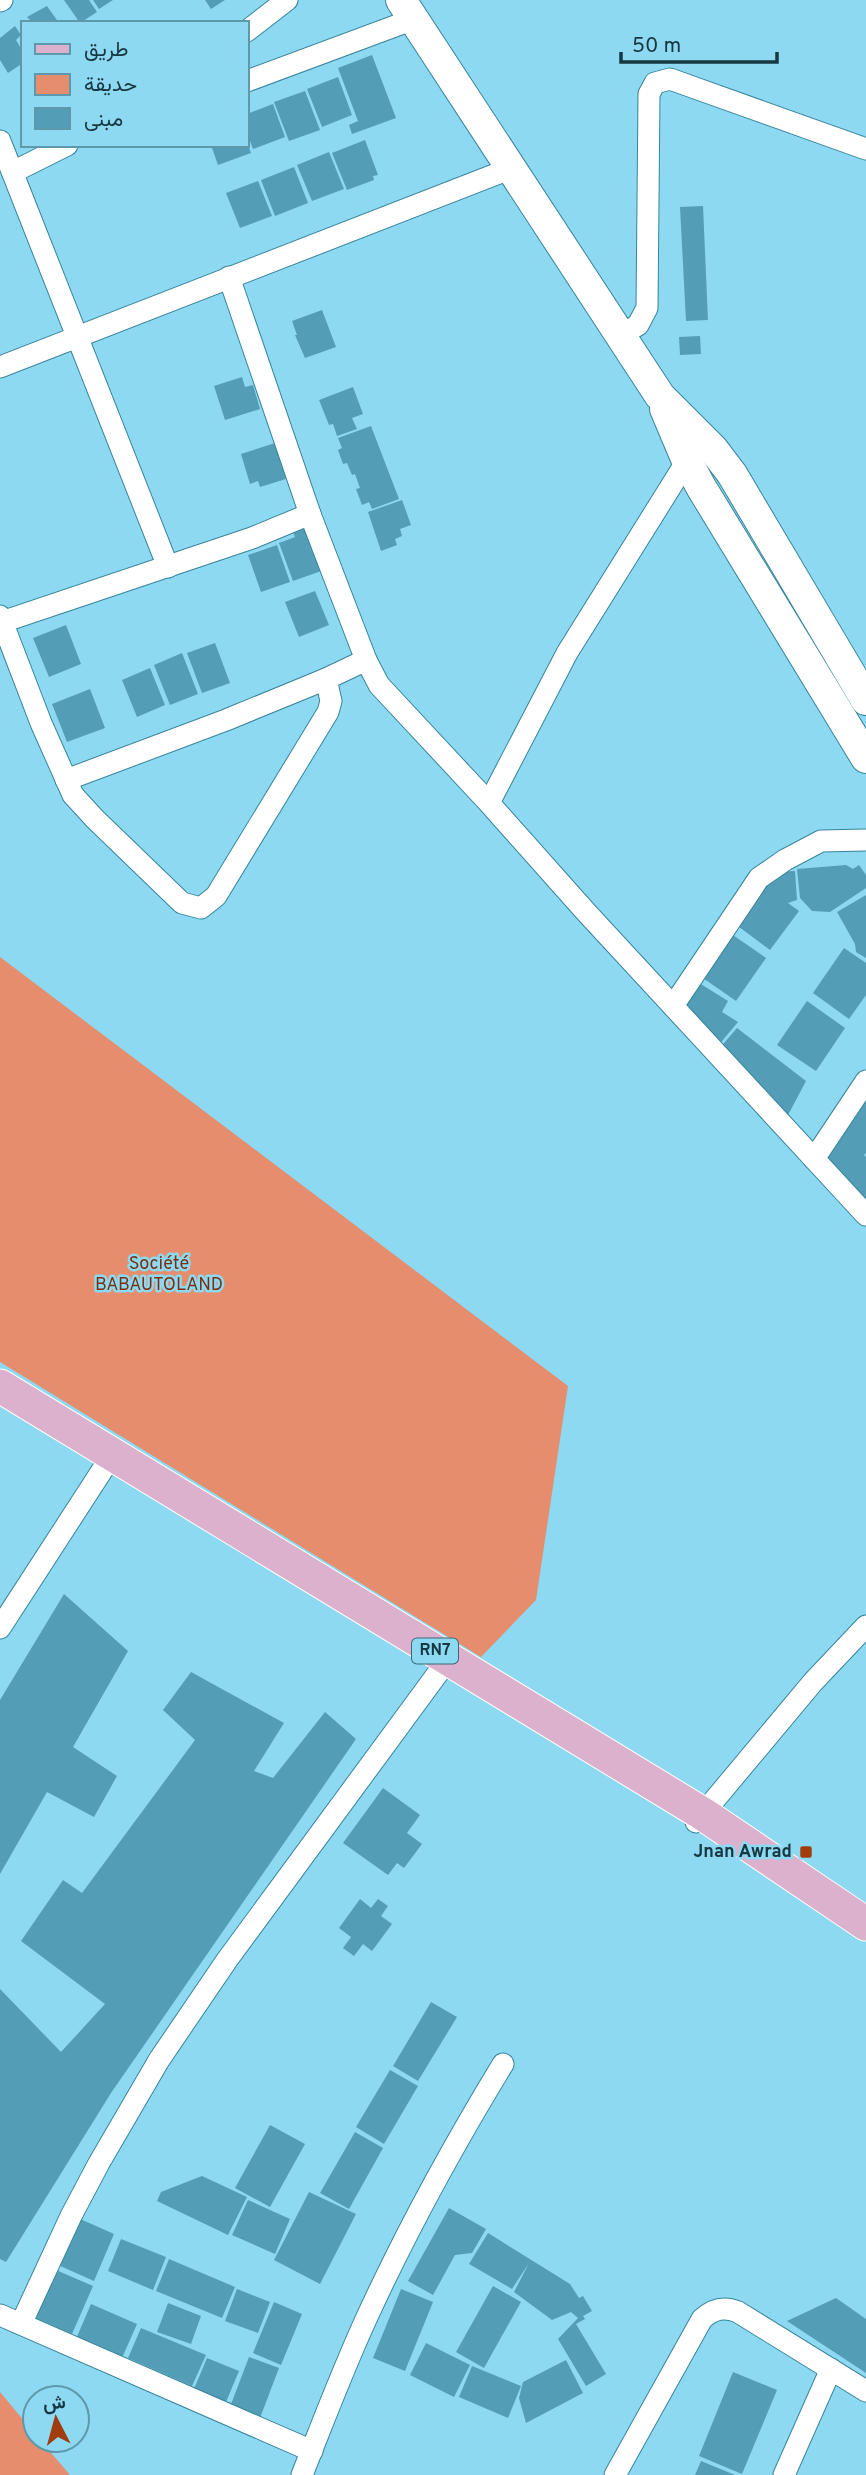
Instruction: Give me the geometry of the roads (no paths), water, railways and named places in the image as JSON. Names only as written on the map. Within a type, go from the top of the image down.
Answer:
[{"type":"main road","name":"RN7","points":[[0,1386],[866,1924]]},
{"type":"main road","name":"RN7","points":[[0,1406],[438,1673],[698,1820],[866,1943]]},
{"type":"street","points":[[248,31],[287,0]]},
{"type":"street","points":[[248,81],[408,10],[694,449],[866,758]]},
{"type":"street","points":[[621,335],[638,325],[647,308],[649,94],[655,83],[670,79],[866,149]]},
{"type":"street","points":[[0,141],[168,567]]},
{"type":"street","points":[[13,172],[64,147]]},
{"type":"street","points":[[0,367],[512,168]]},
{"type":"street","points":[[229,277],[310,514],[366,660],[379,685],[866,1215]]},
{"type":"street","points":[[694,449],[732,474],[866,700]]},
{"type":"street","points":[[489,803],[567,653],[694,449]]},
{"type":"street","points":[[310,514],[252,538],[168,567],[1,619],[41,723],[80,805],[182,903],[201,908],[216,896],[328,712],[331,701],[326,679]]},
{"type":"street","points":[[66,780],[226,720],[366,660]]},
{"type":"street","points":[[673,1006],[760,878],[785,860],[821,841],[866,840]]},
{"type":"street","points":[[814,1159],[866,1081]]},
{"type":"street","points":[[0,1628],[103,1469]]},
{"type":"street","points":[[698,1820],[813,1682],[866,1626]]},
{"type":"street","points":[[20,2324],[99,2163],[166,2050],[234,1951],[438,1673]]},
{"type":"street","points":[[302,2475],[337,2384],[397,2253],[436,2178],[503,2064]]},
{"type":"street","points":[[615,2475],[702,2319],[715,2310],[730,2309],[738,2312],[866,2390]]},
{"type":"street","points":[[0,2315],[312,2451]]},
{"type":"street","points":[[784,2475],[831,2369]]},
{"type":"place","name":"Jnan Awrad","points":[[806,1852]]},
{"type":"park label","name":"Société BABAUTOLAND","points":[[159,1274]]}]
